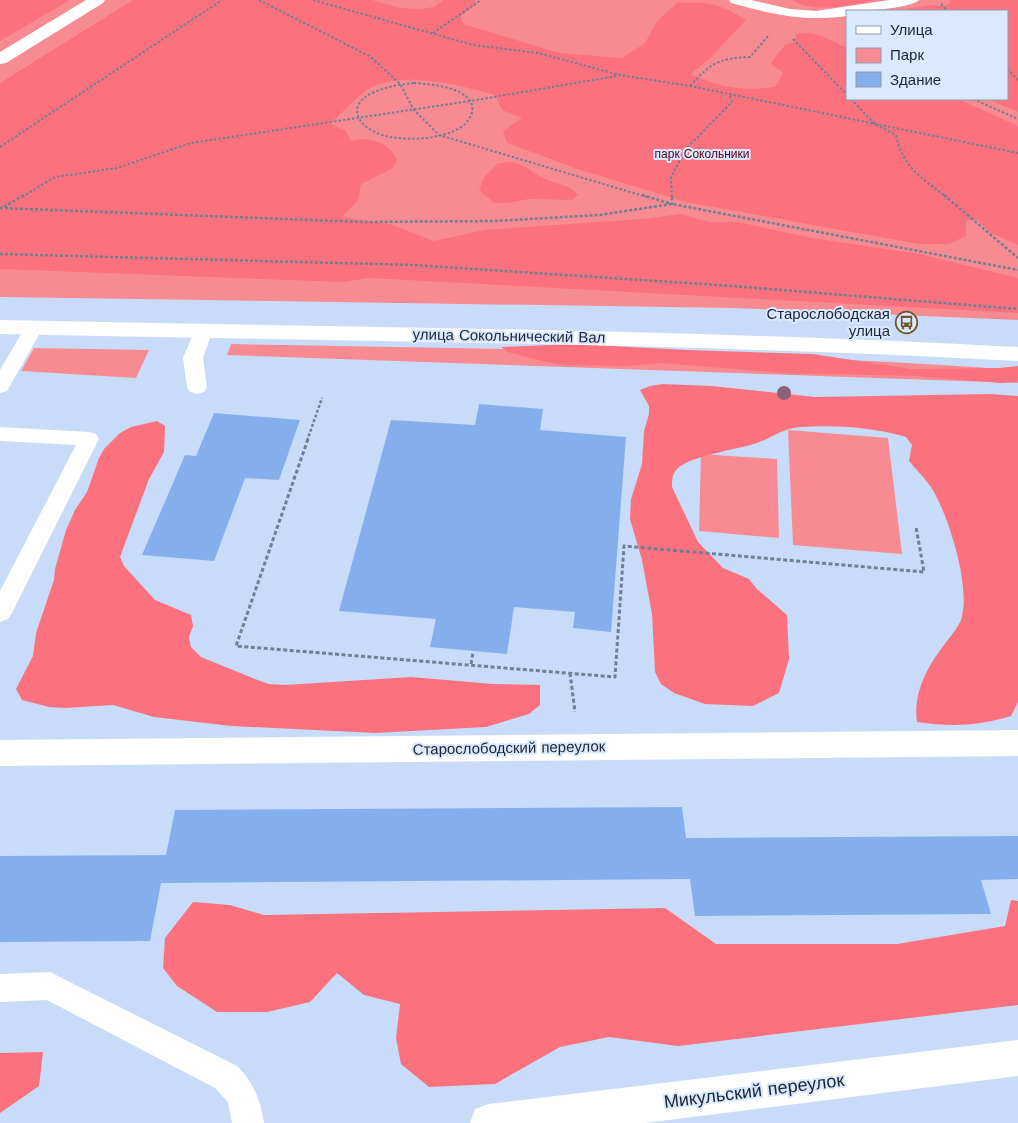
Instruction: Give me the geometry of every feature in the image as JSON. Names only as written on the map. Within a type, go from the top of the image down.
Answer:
[{"type":"street","points":[[0,59],[97,0]]},
{"type":"street","name":"улица Сокольнический Вал","points":[[0,327],[737,341],[912,347],[1018,354]]},
{"type":"street","name":"Старослободский переулок","points":[[0,753],[1018,743]]},
{"type":"street","name":"Микульский переулок","points":[[489,1123],[1018,1058]]},
{"type":"lane","points":[[736,0],[789,15],[823,16],[846,12]]},
{"type":"lane","points":[[859,10],[912,0]]},
{"type":"lane","points":[[0,387],[34,328]]},
{"type":"lane","points":[[197,388],[193,358],[204,330]]},
{"type":"lane","points":[[0,434],[89,439],[0,613]]},
{"type":"lane","points":[[0,988],[50,986],[196,1063],[213,1068],[236,1085],[248,1115],[248,1123]]},
{"type":"path","points":[[0,147],[222,0]]},
{"type":"path","points":[[259,0],[371,57],[400,84],[414,110],[439,135],[672,204],[1018,270]]},
{"type":"path","points":[[312,0],[479,46],[538,54],[620,75],[690,86],[1018,153]]},
{"type":"path","points":[[433,34],[481,0]]},
{"type":"path","points":[[937,0],[947,10]]},
{"type":"path","points":[[793,39],[846,94]]},
{"type":"path","points":[[690,86],[714,61],[722,58],[750,57]]},
{"type":"path","points":[[1008,70],[1018,80]]},
{"type":"path","points":[[2,208],[55,177],[117,168],[191,143],[414,110],[620,75]]},
{"type":"path","points":[[429,83],[443,85],[464,95],[470,101],[473,108],[472,116],[466,122],[457,128],[439,135],[415,138],[385,135],[368,128],[358,118],[356,112],[359,104],[365,97],[386,87],[400,84],[429,83]]},
{"type":"path","points":[[672,204],[671,177],[686,149],[732,102],[730,95]]},
{"type":"path","points":[[852,100],[875,124],[896,135],[899,148],[910,170],[945,196],[1018,258]]},
{"type":"path","points":[[975,100],[1018,119]]},
{"type":"path","points":[[2,208],[363,222],[496,221],[600,215],[672,204]]},
{"type":"path","points":[[0,254],[413,266],[732,286],[1018,308]]},
{"type":"path","points":[[322,398],[236,646],[615,677],[624,546],[924,572],[916,527]]},
{"type":"path","points":[[471,664],[473,652]]},
{"type":"path","points":[[570,673],[574,700]]},
{"type":"green space","name":"парк Сокольники","points":[[0,0],[1018,0],[1018,320],[733,308],[0,297]]},
{"type":"green space","points":[[0,0],[70,0],[0,41]]},
{"type":"green space","name":"парк Сокольники","points":[[133,0],[372,0],[400,8],[420,9],[434,7],[443,0],[475,0],[477,4],[461,16],[463,24],[559,53],[622,58],[645,43],[657,21],[677,3],[706,3],[729,10],[746,20],[711,57],[691,74],[712,83],[752,89],[775,87],[783,73],[771,64],[772,61],[786,44],[795,42],[796,35],[808,33],[822,36],[846,48],[846,100],[960,100],[1018,126],[1018,245],[991,233],[977,220],[966,220],[966,236],[949,244],[919,244],[686,202],[577,169],[507,143],[503,131],[522,118],[502,110],[495,95],[447,83],[411,80],[394,81],[378,85],[364,92],[330,124],[345,130],[351,141],[371,140],[389,148],[397,160],[393,168],[361,184],[358,200],[342,217],[390,224],[434,241],[484,230],[642,219],[681,214],[709,222],[738,222],[812,238],[920,254],[1018,278],[1018,313],[369,278],[343,282],[0,269],[0,83]]},
{"type":"green space","points":[[792,0],[877,0],[823,8],[812,7]]},
{"type":"green space","points":[[949,0],[1018,0],[1018,112],[990,100],[1008,100],[1008,10],[898,10],[930,5],[943,6],[950,3]]},
{"type":"green space","points":[[512,162],[543,178],[566,186],[578,195],[572,200],[529,199],[508,203],[494,203],[479,190],[485,176],[498,163]]},
{"type":"green space","points":[[231,344],[526,349],[821,359],[1018,370],[1018,383],[227,355]]},
{"type":"green space","points":[[574,344],[813,354],[911,369],[1018,366],[1018,381],[1002,383],[914,376],[781,373],[661,363],[625,366],[565,365],[508,352],[501,347]]},
{"type":"green space","points":[[34,348],[149,350],[136,378],[21,371]]},
{"type":"green space","points":[[662,384],[712,386],[815,397],[990,394],[1018,396],[1018,702],[1011,716],[964,725],[917,722],[917,701],[927,671],[961,620],[963,592],[958,558],[948,524],[932,488],[909,461],[912,445],[906,437],[880,431],[853,428],[827,426],[794,428],[748,446],[693,460],[675,471],[672,487],[698,542],[723,568],[749,579],[757,589],[787,615],[789,659],[779,693],[753,706],[705,704],[674,693],[661,684],[655,672],[652,614],[642,560],[630,519],[631,499],[642,464],[644,431],[649,414],[649,406],[640,390]]},
{"type":"green space","points":[[157,421],[165,426],[164,452],[149,479],[120,557],[124,566],[155,600],[191,615],[193,626],[189,637],[191,647],[201,657],[269,684],[285,685],[411,677],[493,684],[540,685],[540,705],[529,714],[486,727],[375,733],[231,726],[154,717],[113,705],[65,708],[49,707],[22,700],[16,689],[33,656],[36,633],[54,580],[55,569],[66,530],[75,510],[87,492],[99,458],[104,449],[120,433],[131,427]]},
{"type":"green space","points":[[788,430],[888,438],[902,554],[793,545]]},
{"type":"green space","points":[[701,454],[777,459],[779,538],[699,531]]},
{"type":"green space","points":[[1011,900],[1018,901],[1018,1005],[678,1046],[609,1037],[560,1047],[495,1084],[429,1087],[401,1064],[396,1038],[400,1004],[364,995],[337,973],[310,1002],[267,1012],[217,1012],[177,986],[163,968],[165,938],[193,902],[230,905],[264,915],[665,908],[716,944],[897,944],[1005,926]]},
{"type":"green space","points":[[43,1052],[39,1086],[0,1113],[0,1053]]},
{"type":"building","points":[[479,404],[543,409],[540,430],[626,437],[611,632],[573,628],[575,612],[514,607],[507,654],[430,647],[436,619],[339,611],[391,420],[475,425]]},
{"type":"building","points":[[214,413],[300,420],[279,480],[245,478],[214,561],[142,555],[185,455],[196,456]]},
{"type":"building","points":[[682,807],[686,838],[1018,836],[1018,879],[981,880],[991,914],[695,916],[690,879],[161,883],[150,941],[0,942],[0,856],[166,855],[175,810]]},
{"type":"place","name":"Старослободская улица","points":[[906,323]]}]
